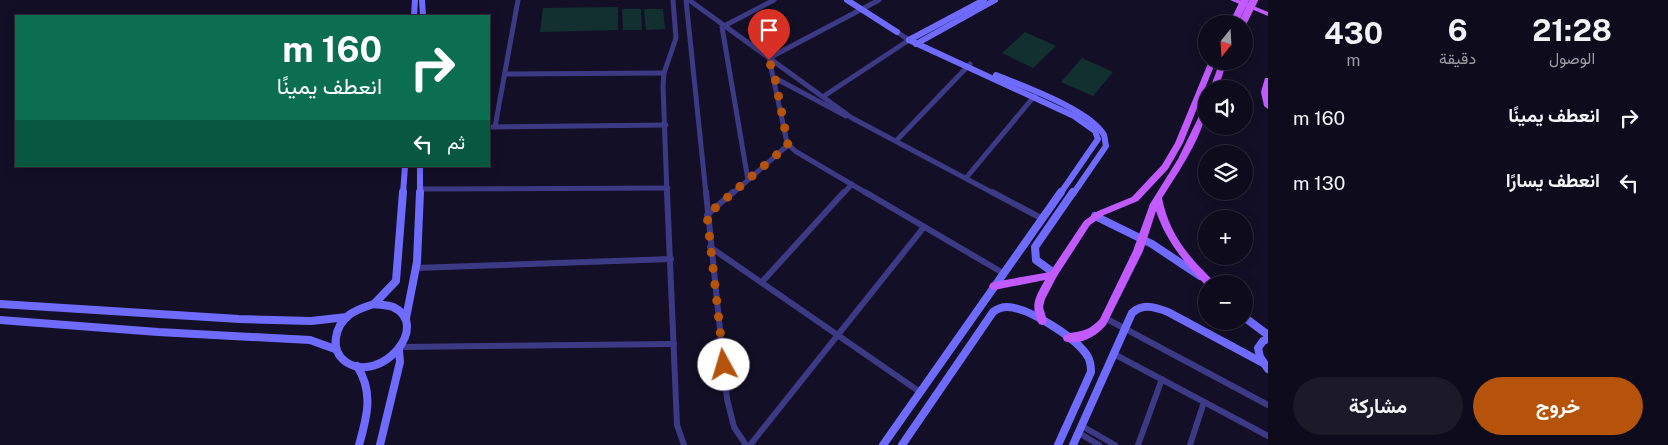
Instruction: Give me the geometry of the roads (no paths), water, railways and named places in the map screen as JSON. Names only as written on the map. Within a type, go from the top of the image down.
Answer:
[{"type":"main road","points":[[1233,0],[1268,14]]},
{"type":"main road","points":[[1239,15],[1246,0],[1268,8]]},
{"type":"main road","points":[[1242,15],[1254,0]]},
{"type":"main road","points":[[1042,321],[1039,302],[1053,274],[1087,223],[1095,216],[1135,199],[1165,167],[1179,144],[1209,70]]},
{"type":"main road","points":[[1268,80],[1265,92],[1268,106]]},
{"type":"main road","points":[[1068,338],[1092,333],[1105,318],[1142,239],[1158,197],[1182,160],[1198,127]]},
{"type":"main road","points":[[1158,197],[1164,224],[1175,243],[1202,275]]},
{"type":"main road","points":[[994,286],[1053,274]]},
{"type":"street","points":[[414,15],[415,0]]},
{"type":"street","points":[[422,0],[422,15]]},
{"type":"street","points":[[518,0],[506,74],[492,127],[666,125]]},
{"type":"street","points":[[673,0],[676,39],[664,73],[678,431],[684,445]]},
{"type":"street","points":[[687,0],[824,96],[852,118]]},
{"type":"street","points":[[687,0],[710,247],[729,409],[734,427],[748,445],[838,336],[924,227]]},
{"type":"street","points":[[723,25],[774,0]]},
{"type":"street","points":[[847,0],[897,32],[1035,95],[1074,116],[1107,137],[1106,146],[1034,250],[1033,256],[1036,262],[1053,274]]},
{"type":"street","points":[[769,58],[879,0]]},
{"type":"street","points":[[824,96],[984,0]]},
{"type":"street","points":[[915,41],[995,0]]},
{"type":"street","points":[[723,25],[748,180]]},
{"type":"street","points":[[769,58],[775,78],[788,145],[795,151],[1002,273]]},
{"type":"street","points":[[896,141],[968,66]]},
{"type":"street","points":[[506,74],[664,73]]},
{"type":"street","points":[[775,78],[1041,218]]},
{"type":"street","points":[[966,178],[1035,95]]},
{"type":"street","points":[[883,445],[1002,273],[1097,142],[1098,130]]},
{"type":"street","points":[[707,215],[788,145]]},
{"type":"street","points":[[335,349],[337,332],[347,317],[356,311],[374,304],[391,287],[398,274],[405,167]]},
{"type":"street","points":[[0,320],[158,332],[310,340],[335,349],[347,363],[357,366],[375,365],[392,356],[400,349],[408,332],[406,318],[415,268],[420,167]]},
{"type":"street","points":[[762,282],[852,184]]},
{"type":"street","points":[[420,189],[668,188]]},
{"type":"street","points":[[1095,216],[1142,239],[1198,276]]},
{"type":"street","points":[[710,247],[920,392]]},
{"type":"street","points":[[415,268],[671,259]]},
{"type":"street","points":[[0,304],[248,319],[318,321],[347,317]]},
{"type":"street","points":[[374,304],[394,307],[406,318]]},
{"type":"street","points":[[902,445],[993,312],[1004,307],[1013,308],[1042,321],[1086,352],[1091,362],[1091,372],[1058,445]]},
{"type":"street","points":[[1074,445],[1135,310],[1153,307],[1168,312],[1265,366]]},
{"type":"street","points":[[1105,318],[1268,405]]},
{"type":"street","points":[[1253,324],[1268,337],[1258,348],[1265,366]]},
{"type":"street","points":[[400,349],[674,344]]},
{"type":"street","points":[[380,445],[400,362],[400,349]]},
{"type":"street","points":[[1114,354],[1268,436]]},
{"type":"street","points":[[357,366],[367,380],[370,397],[368,417],[359,445]]},
{"type":"street","points":[[1138,445],[1162,379]]},
{"type":"street","points":[[1190,445],[1204,402]]},
{"type":"street","points":[[1081,429],[1099,445]]},
{"type":"street","points":[[1081,429],[1115,445]]}]
